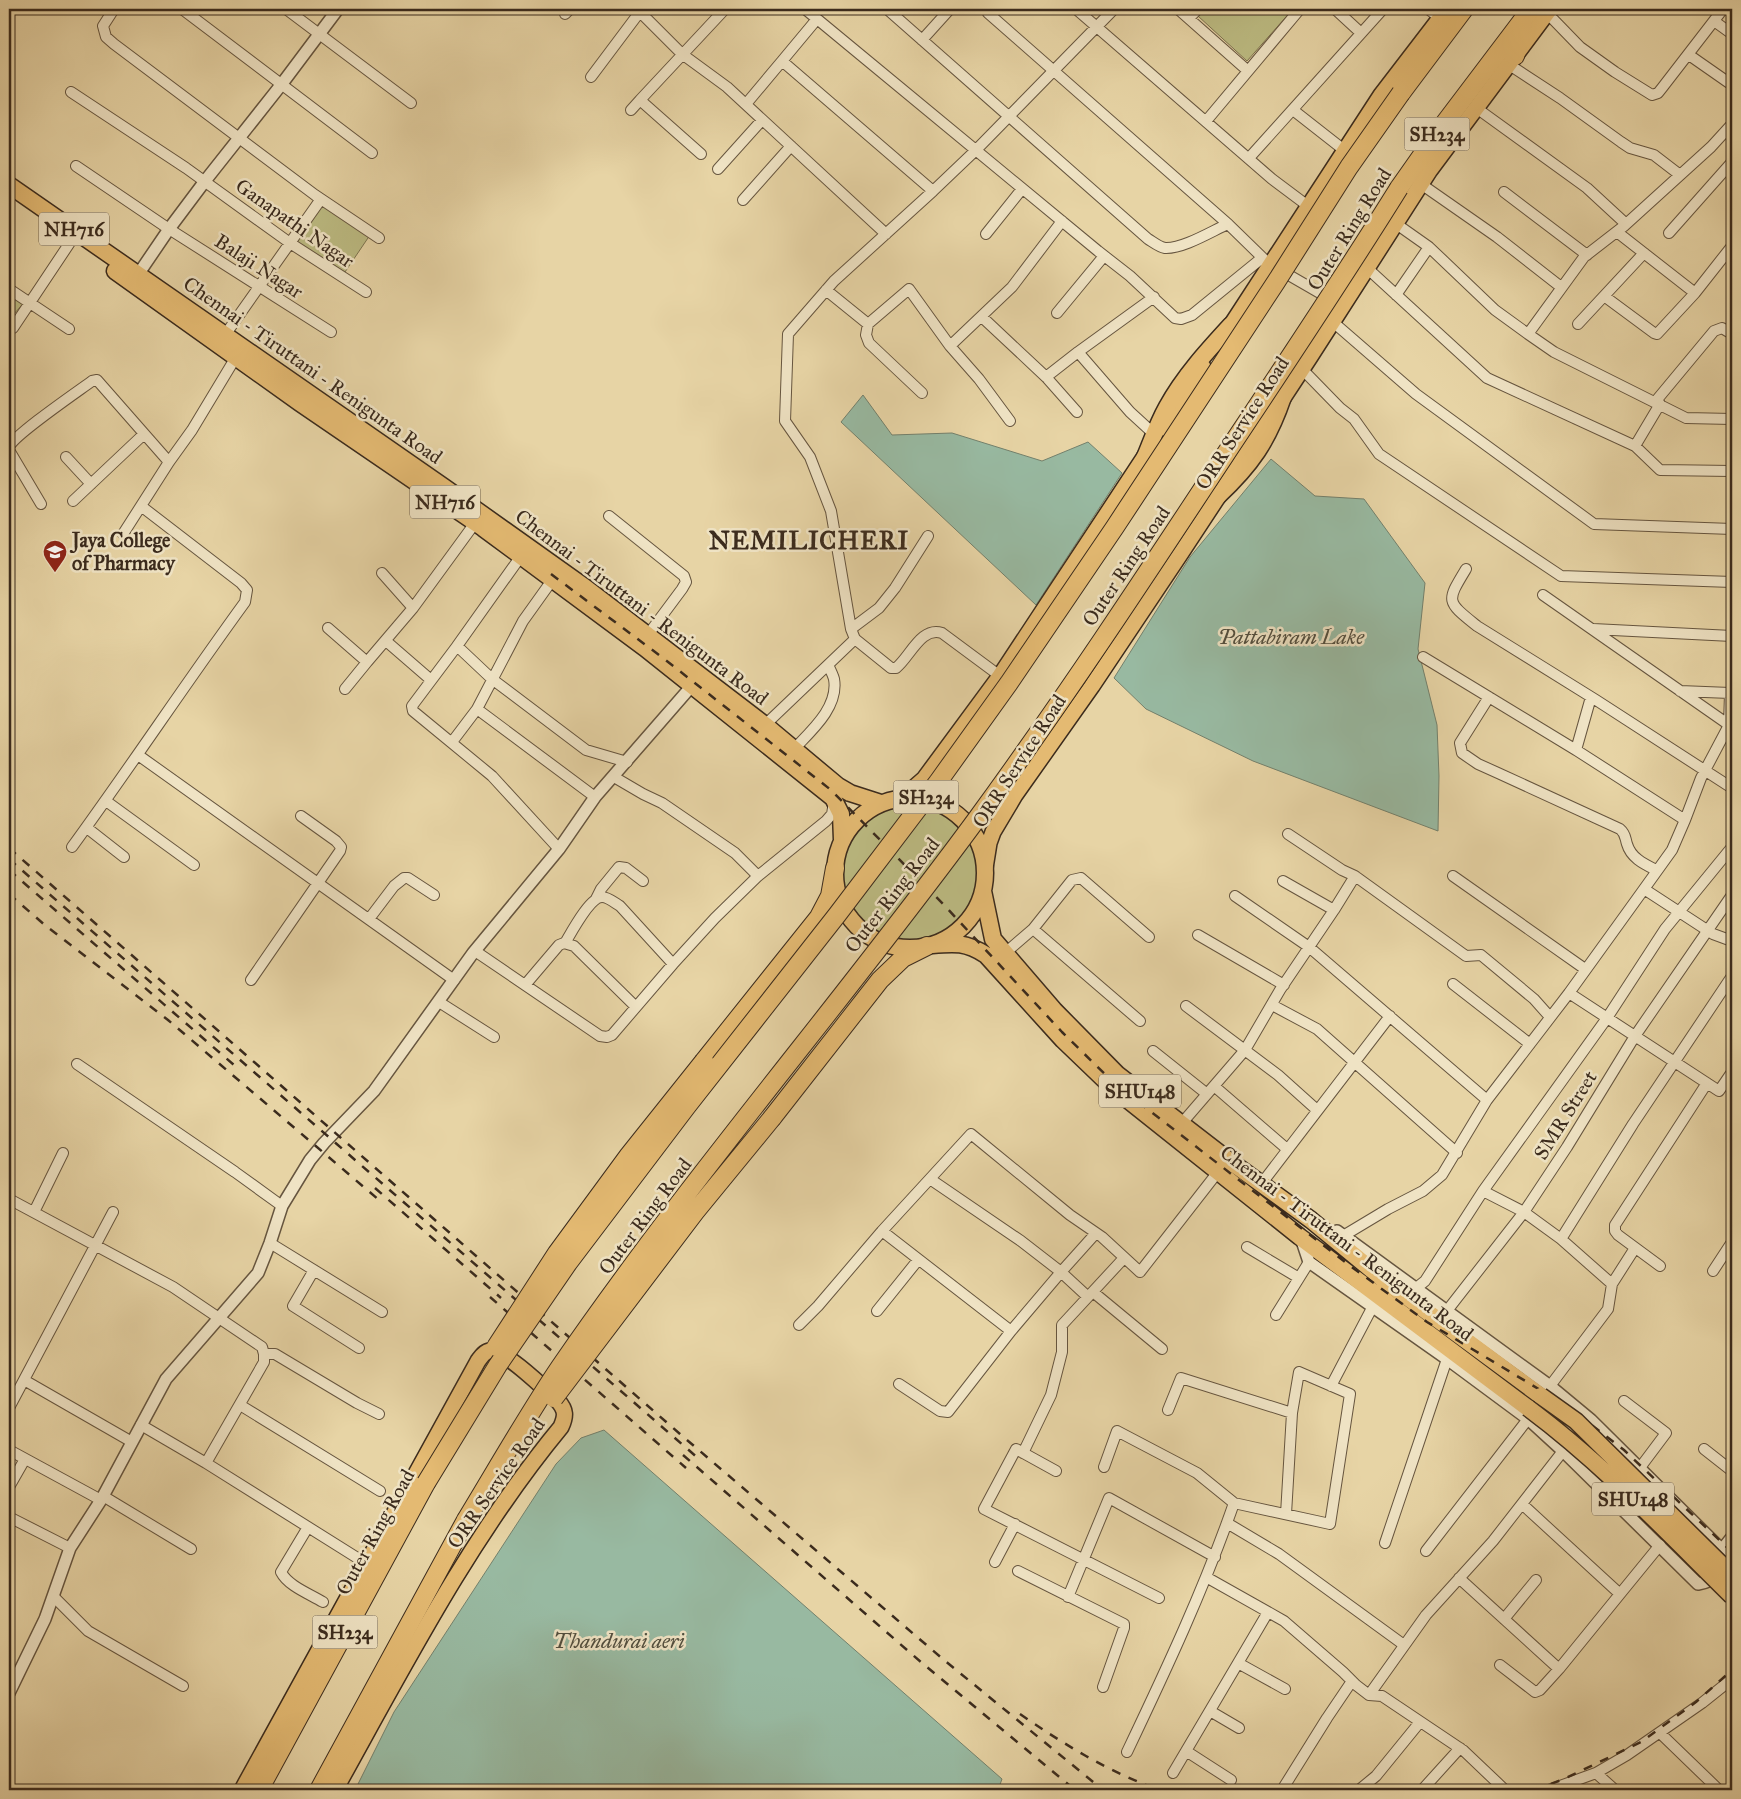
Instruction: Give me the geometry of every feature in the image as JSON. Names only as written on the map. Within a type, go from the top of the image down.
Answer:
[{"type":"highway","name":"Outer Ring Road","points":[[262,1785],[440,1459],[498,1365],[568,1263],[843,907],[938,782],[1009,683],[1116,527],[1349,167],[1401,93],[1464,9]]},
{"type":"highway","name":"Outer Ring Road","points":[[319,1790],[472,1511],[559,1369],[731,1136],[976,821],[1161,554],[1323,308],[1399,188],[1444,124],[1538,12]]},
{"type":"highway","points":[[1512,60],[1538,12]]},
{"type":"highway","name":"Chennai - Tiruttani - Renigunta Road","points":[[9,185],[136,279],[236,357],[475,523],[552,580],[696,681],[765,726],[819,771],[844,789],[866,799],[881,803]]},
{"type":"highway","name":"Chennai - Tiruttani - Renigunta Road","points":[[9,198],[71,241],[136,279],[224,335],[586,588],[647,636],[696,681],[833,798],[841,814],[842,840]]},
{"type":"highway","points":[[1145,457],[1167,407],[1203,356],[1231,325]]},
{"type":"highway","points":[[1218,496],[1238,477],[1259,450],[1272,428],[1283,397]]},
{"type":"highway","name":"Chennai - Tiruttani - Renigunta Road","points":[[930,945],[959,930],[978,906],[983,891],[985,868],[979,845],[974,834],[959,816],[939,804],[916,798],[897,799],[881,803],[858,818],[849,828],[837,854],[835,868],[838,895],[847,912],[859,928],[881,942],[893,946],[906,948],[958,943],[974,947],[986,955],[1063,1040],[1113,1088],[1223,1165],[1262,1183],[1391,1285],[1545,1391],[1732,1574]]},
{"type":"highway","points":[[440,1459],[481,1372],[557,1253],[629,1155],[819,917],[830,896],[835,868]]},
{"type":"highway","name":"Chennai - Tiruttani - Renigunta Road","points":[[983,891],[993,938],[1004,954],[1054,1010],[1117,1074],[1182,1123],[1223,1165],[1300,1237],[1528,1413],[1562,1433],[1732,1596]]},
{"type":"highway","points":[[472,1511],[620,1308],[880,980],[903,958],[930,945]]},
{"type":"main road","points":[[897,799],[920,783],[933,756],[966,713],[981,701],[1000,676],[1231,325],[1266,261],[1308,206],[1381,95],[1442,11]]},
{"type":"main road","name":"ORR Service Road","points":[[1283,397],[1420,184],[1475,107],[1512,60]]},
{"type":"main road","name":"ORR Service Road","points":[[985,868],[989,843],[993,832],[1015,795],[1085,697],[1218,496]]},
{"type":"main road","name":"ORR Service Road","points":[[242,1790],[478,1361],[483,1354],[497,1351],[564,1407],[565,1420],[521,1479],[475,1546],[335,1790]]},
{"type":"street","points":[[114,9],[103,26],[106,37],[114,44],[321,199],[379,238]]},
{"type":"street","points":[[182,9],[372,153]]},
{"type":"street","points":[[286,9],[411,103]]},
{"type":"street","points":[[136,279],[169,229],[238,137],[282,85],[338,9]]},
{"type":"street","points":[[631,110],[725,9]]},
{"type":"street","points":[[805,9],[1154,297],[1175,318],[1187,318],[1266,261]]},
{"type":"street","points":[[887,9],[1158,246],[1164,248],[1185,243],[1228,224]]},
{"type":"street","points":[[922,40],[950,9]]},
{"type":"street","points":[[1076,9],[1249,158],[1308,206]]},
{"type":"street","points":[[1000,676],[942,632],[930,632],[924,636],[896,668],[891,668],[854,639],[831,511],[810,457],[785,421],[788,334],[826,290],[976,150],[1114,9]]},
{"type":"street","points":[[1178,9],[1248,71]]},
{"type":"street","points":[[1189,18],[1198,9]]},
{"type":"street","points":[[1207,120],[1300,9]]},
{"type":"street","points":[[1334,9],[1360,34]]},
{"type":"street","points":[[1249,158],[1383,9]]},
{"type":"street","points":[[1538,12],[1614,72],[1652,95],[1658,93],[1723,9]]},
{"type":"street","points":[[591,77],[641,10],[682,54],[727,87],[886,234]]},
{"type":"street","points":[[988,13],[1228,224],[1266,261],[1343,306]]},
{"type":"street","points":[[746,104],[817,19]]},
{"type":"street","points":[[1714,21],[1732,34]]},
{"type":"street","points":[[1689,55],[1732,85]]},
{"type":"street","points":[[1512,60],[1560,98],[1621,142],[1630,148],[1654,155],[1680,175]]},
{"type":"street","points":[[782,61],[933,191]]},
{"type":"street","name":"Ganapathi Nagar","points":[[71,92],[205,181],[290,243],[366,292]]},
{"type":"street","points":[[640,100],[700,154]]},
{"type":"street","points":[[1475,107],[1587,188],[1626,224]]},
{"type":"street","points":[[1293,110],[1344,150]]},
{"type":"street","points":[[718,169],[762,120]]},
{"type":"street","points":[[1528,334],[1561,287],[1587,255],[1626,224],[1711,147],[1732,124]]},
{"type":"street","points":[[743,200],[791,146]]},
{"type":"street","points":[[1669,233],[1732,162]]},
{"type":"street","name":"Balaji Nagar","points":[[76,166],[169,229],[331,332]]},
{"type":"street","points":[[1420,184],[1497,238],[1561,287]]},
{"type":"street","points":[[986,234],[1022,188]]},
{"type":"street","points":[[1504,192],[1587,255]]},
{"type":"street","points":[[224,335],[321,199]]},
{"type":"street","points":[[950,346],[1012,287],[1062,221]]},
{"type":"street","points":[[1396,223],[1429,247],[1494,310],[1554,352],[1686,418],[1732,419]]},
{"type":"street","points":[[1617,232],[1695,293]]},
{"type":"street","points":[[14,328],[71,241]]},
{"type":"street","points":[[1604,296],[1657,334],[1695,293],[1732,246]]},
{"type":"street","points":[[1396,295],[1429,247]]},
{"type":"street","points":[[1578,324],[1644,253]]},
{"type":"street","points":[[1057,313],[1104,256]]},
{"type":"street","points":[[1366,268],[1487,378],[1635,446],[1660,470],[1732,471]]},
{"type":"street","points":[[9,289],[69,330]]},
{"type":"street","points":[[922,393],[869,343],[866,335],[868,324],[909,289],[950,346],[979,379],[1010,421]]},
{"type":"street","points":[[826,290],[868,324]]},
{"type":"street","points":[[1046,377],[1154,297]]},
{"type":"street","points":[[982,317],[1046,377],[1077,412]]},
{"type":"street","points":[[1333,322],[1416,394],[1594,524],[1732,528]]},
{"type":"street","points":[[1635,446],[1657,403],[1714,331],[1722,328],[1732,334]]},
{"type":"street","points":[[1078,352],[1130,412],[1154,434]]},
{"type":"street","points":[[123,534],[192,430],[236,357]]},
{"type":"street","points":[[1302,370],[1340,408],[1354,418],[1379,454],[1561,576],[1732,582]]},
{"type":"street","points":[[41,504],[9,448],[12,441],[92,381],[96,380],[169,462]]},
{"type":"street","points":[[73,501],[144,434]]},
{"type":"street","points":[[66,457],[91,484]]},
{"type":"street","points":[[72,847],[245,602],[247,590],[241,583],[141,506]]},
{"type":"street","points":[[609,516],[684,576],[686,582],[647,636]]},
{"type":"street","points":[[345,689],[413,608],[475,523]]},
{"type":"street","points":[[851,629],[879,608],[895,588],[928,536]]},
{"type":"street","points":[[521,556],[412,706],[414,711],[492,776],[559,848]]},
{"type":"street","points":[[1466,569],[1453,590],[1451,598],[1462,614],[1477,626],[1732,788]]},
{"type":"street","points":[[382,573],[413,608]]},
{"type":"street","points":[[452,742],[478,709],[523,621],[552,580]]},
{"type":"street","points":[[1543,595],[1731,726]]},
{"type":"street","points":[[328,628],[367,662]]},
{"type":"street","points":[[1592,629],[1732,636]]},
{"type":"street","points":[[765,726],[854,639]]},
{"type":"street","points":[[386,641],[431,680]]},
{"type":"street","points":[[457,646],[492,679],[586,750],[627,762]]},
{"type":"street","points":[[1423,656],[1686,820]]},
{"type":"street","points":[[794,749],[820,720],[833,696],[834,680],[828,665]]},
{"type":"street","points":[[9,1693],[45,1619],[70,1548],[102,1498],[166,1379],[258,1273],[282,1206],[310,1160],[379,1085],[475,951],[559,848],[596,797],[696,681]]},
{"type":"street","points":[[1343,1236],[1423,1191],[1442,1175],[1457,1153],[1487,1100],[1569,993],[1672,850],[1705,771],[1731,726],[1731,693],[1680,691]]},
{"type":"street","points":[[1489,697],[1460,744],[1462,753],[1478,764],[1620,830],[1626,837],[1631,854],[1637,860],[1656,870]]},
{"type":"street","points":[[1576,750],[1591,697]]},
{"type":"street","points":[[478,709],[596,797]]},
{"type":"street","points":[[138,754],[454,980]]},
{"type":"street","points":[[614,777],[662,803],[735,853],[758,876]]},
{"type":"street","points":[[475,951],[600,1036],[607,1037],[612,1035],[715,918],[758,876],[826,821],[832,814],[833,798]]},
{"type":"street","points":[[106,801],[194,864]]},
{"type":"street","points":[[251,980],[340,851],[341,847],[336,841],[301,816]]},
{"type":"street","points":[[87,828],[124,856]]},
{"type":"street","points":[[1288,834],[1342,870],[1355,876],[1466,956],[1480,955],[1534,999],[1550,1017]]},
{"type":"street","points":[[1415,1289],[1425,1281],[1483,1191],[1607,1018],[1665,929],[1732,847]]},
{"type":"street","points":[[565,943],[576,923],[620,867],[626,868],[643,881]]},
{"type":"street","points":[[1182,1123],[1245,1050],[1284,985],[1355,876]]},
{"type":"street","points":[[1453,876],[1585,969]]},
{"type":"street","points":[[369,919],[394,886],[404,878],[408,878],[434,895]]},
{"type":"street","points":[[1004,954],[1033,929],[1072,880],[1081,878],[1150,937]]},
{"type":"street","points":[[1283,881],[1334,910]]},
{"type":"street","points":[[1644,889],[1707,931],[1732,941]]},
{"type":"street","name":"SMR Street","points":[[1446,1312],[1524,1212],[1635,1036],[1732,895]]},
{"type":"street","points":[[1235,896],[1309,947],[1487,1100]]},
{"type":"street","points":[[596,899],[602,897],[620,906],[673,964]]},
{"type":"street","points":[[1033,929],[1140,1021]]},
{"type":"street","points":[[1198,935],[1284,985]]},
{"type":"street","points":[[525,985],[559,945],[565,943],[574,946],[636,1007]]},
{"type":"street","points":[[1561,1239],[1674,1062],[1732,976]]},
{"type":"street","points":[[1453,984],[1530,1044]]},
{"type":"street","points":[[1569,993],[1719,1090],[1732,1072]]},
{"type":"street","points":[[438,1002],[494,1037]]},
{"type":"street","points":[[1272,1005],[1317,1029],[1457,1153]]},
{"type":"street","points":[[1186,1006],[1245,1050],[1318,1110]]},
{"type":"street","points":[[1262,1183],[1390,1016]]},
{"type":"street","points":[[1153,1051],[1211,1090],[1287,1149]]},
{"type":"street","points":[[77,1064],[282,1206]]},
{"type":"street","points":[[1660,1266],[1618,1235],[1615,1231],[1615,1225],[1707,1083]]},
{"type":"street","points":[[799,1325],[971,1134],[1070,1215],[1096,1233],[1140,1272],[1223,1165]]},
{"type":"street","points":[[34,1212],[64,1153]]},
{"type":"street","points":[[930,1179],[1020,1241],[1162,1349]]},
{"type":"street","points":[[1483,1191],[1524,1212],[1561,1239],[1612,1284]]},
{"type":"street","points":[[9,1198],[173,1287],[262,1347],[264,1362],[206,1463]]},
{"type":"street","points":[[9,1408],[113,1212]]},
{"type":"street","points":[[1300,1237],[1309,1262],[1447,1359],[1528,1413],[1563,1451],[1698,1584],[1709,1582],[1720,1572],[1724,1558],[1718,1546],[1591,1420],[1545,1391],[1446,1312],[1336,1231],[1311,1220]]},
{"type":"street","points":[[882,1231],[1011,1331]]},
{"type":"street","points":[[899,1384],[940,1411],[948,1412],[1011,1331],[1096,1233]]},
{"type":"street","points":[[1713,1271],[1732,1242]]},
{"type":"street","points":[[270,1243],[382,1312]]},
{"type":"street","points":[[1247,1247],[1299,1278]]},
{"type":"street","points":[[1545,1391],[1608,1309],[1612,1284],[1635,1248]]},
{"type":"street","points":[[1023,1453],[1051,1394],[1062,1352],[1062,1325],[1124,1258]]},
{"type":"street","points":[[877,1311],[918,1260]]},
{"type":"street","points":[[1276,1315],[1309,1262]]},
{"type":"street","points":[[314,1270],[293,1306],[359,1348]]},
{"type":"street","points":[[1331,1386],[1373,1306]]},
{"type":"street","points":[[264,1354],[275,1354],[379,1414]]},
{"type":"street","points":[[1384,1543],[1447,1359]]},
{"type":"street","points":[[1104,1467],[1117,1431],[1197,1473],[1234,1503],[1330,1524],[1350,1394],[1299,1372],[1292,1413],[1286,1514]]},
{"type":"street","points":[[1168,1410],[1181,1378],[1292,1413]]},
{"type":"street","points":[[24,1380],[132,1442]]},
{"type":"street","points":[[1624,1401],[1666,1433],[1639,1468]]},
{"type":"street","points":[[240,1405],[380,1491]]},
{"type":"street","points":[[1426,1551],[1528,1413]]},
{"type":"street","points":[[141,1425],[206,1463],[367,1564]]},
{"type":"street","points":[[1056,1470],[1016,1449],[984,1509],[1159,1598]]},
{"type":"street","points":[[1704,1449],[1732,1471]]},
{"type":"street","points":[[9,1450],[102,1498],[191,1549]]},
{"type":"street","points":[[1369,1695],[1426,1615],[1492,1541],[1563,1451]]},
{"type":"street","points":[[9,1487],[25,1458]]},
{"type":"street","points":[[1068,1597],[1109,1498],[1215,1558]]},
{"type":"street","points":[[1127,1752],[1173,1656],[1215,1558],[1234,1503]]},
{"type":"street","points":[[1522,1504],[1620,1594]]},
{"type":"street","points":[[9,1517],[70,1548]]},
{"type":"street","points":[[1227,1523],[1278,1554],[1404,1645]]},
{"type":"street","points":[[994,1562],[1015,1524]]},
{"type":"street","points":[[308,1527],[281,1572],[290,1583],[323,1602]]},
{"type":"street","points":[[1721,1551],[1732,1537]]},
{"type":"street","points":[[1500,1665],[1525,1686],[1535,1692],[1540,1690],[1560,1669],[1660,1545]]},
{"type":"street","points":[[1018,1571],[1068,1597],[1120,1620],[1124,1624],[1103,1687]]},
{"type":"street","points":[[1206,1577],[1284,1621],[1369,1695],[1382,1696],[1460,1748],[1505,1790]]},
{"type":"street","points":[[1459,1578],[1560,1669]]},
{"type":"street","points":[[1504,1619],[1536,1580]]},
{"type":"street","points":[[54,1596],[93,1634],[183,1686]]},
{"type":"street","points":[[1173,1773],[1268,1612]]},
{"type":"street","points":[[1238,1662],[1285,1690]]},
{"type":"street","points":[[1549,1790],[1596,1773],[1627,1755],[1732,1679]]},
{"type":"street","points":[[1282,1790],[1352,1681]]},
{"type":"street","points":[[1210,1711],[1239,1728]]},
{"type":"street","points":[[1359,1790],[1376,1776],[1420,1722]]},
{"type":"street","points":[[1660,1732],[1719,1790]]},
{"type":"street","points":[[1422,1790],[1460,1748]]},
{"type":"street","points":[[1186,1751],[1232,1780]]},
{"type":"street","points":[[1596,1773],[1615,1790]]},
{"type":"shaded area","points":[[1204,9],[1293,9],[1247,61],[1198,16]]},
{"type":"shaded area","points":[[322,202],[370,235],[345,272],[294,242]]},
{"type":"shaded area","points":[[9,292],[24,303],[11,317],[9,315]]},
{"type":"shaded area","points":[[910,803],[936,808],[959,823],[974,846],[979,872],[974,898],[959,921],[936,936],[910,941],[884,936],[861,921],[846,898],[841,872],[846,846],[861,823],[884,808]]},
{"type":"water","points":[[863,395],[892,435],[952,433],[1042,461],[1088,442],[1122,473],[1036,605],[841,422]]},
{"type":"water","name":"Pattabiram Lake","points":[[1271,459],[1315,496],[1364,499],[1425,583],[1418,649],[1437,725],[1439,776],[1438,831],[1253,761],[1146,709],[1114,678],[1190,557]]},
{"type":"water","name":"Thandurai aeri","points":[[604,1430],[1002,1779],[998,1790],[355,1790],[394,1712],[556,1464],[581,1438]]},
{"type":"railway","points":[[551,574],[663,658],[831,790],[944,905],[1062,1032],[1115,1084],[1349,1265],[1427,1322],[1542,1391],[1585,1420],[1624,1450],[1732,1552]]},
{"type":"railway","points":[[9,848],[680,1434],[944,1660],[1103,1790]]},
{"type":"railway","points":[[9,859],[699,1459]]},
{"type":"railway","points":[[9,870],[234,1065]]},
{"type":"railway","points":[[9,894],[46,926],[168,1020],[379,1200]]},
{"type":"railway","points":[[375,1188],[501,1298]]},
{"type":"railway","points":[[490,1297],[686,1468]]},
{"type":"railway","points":[[683,1455],[922,1663],[1075,1790]]},
{"type":"railway","points":[[1534,1790],[1564,1779],[1641,1742],[1696,1702],[1732,1670]]},
{"type":"railway","points":[[1020,1714],[1087,1756],[1140,1783],[1159,1790]]},
{"type":"place","name":"Jaya College of Pharmacy","points":[[55,573]]},
{"type":"district","name":"NEMILICHERI","points":[[809,540]]}]
